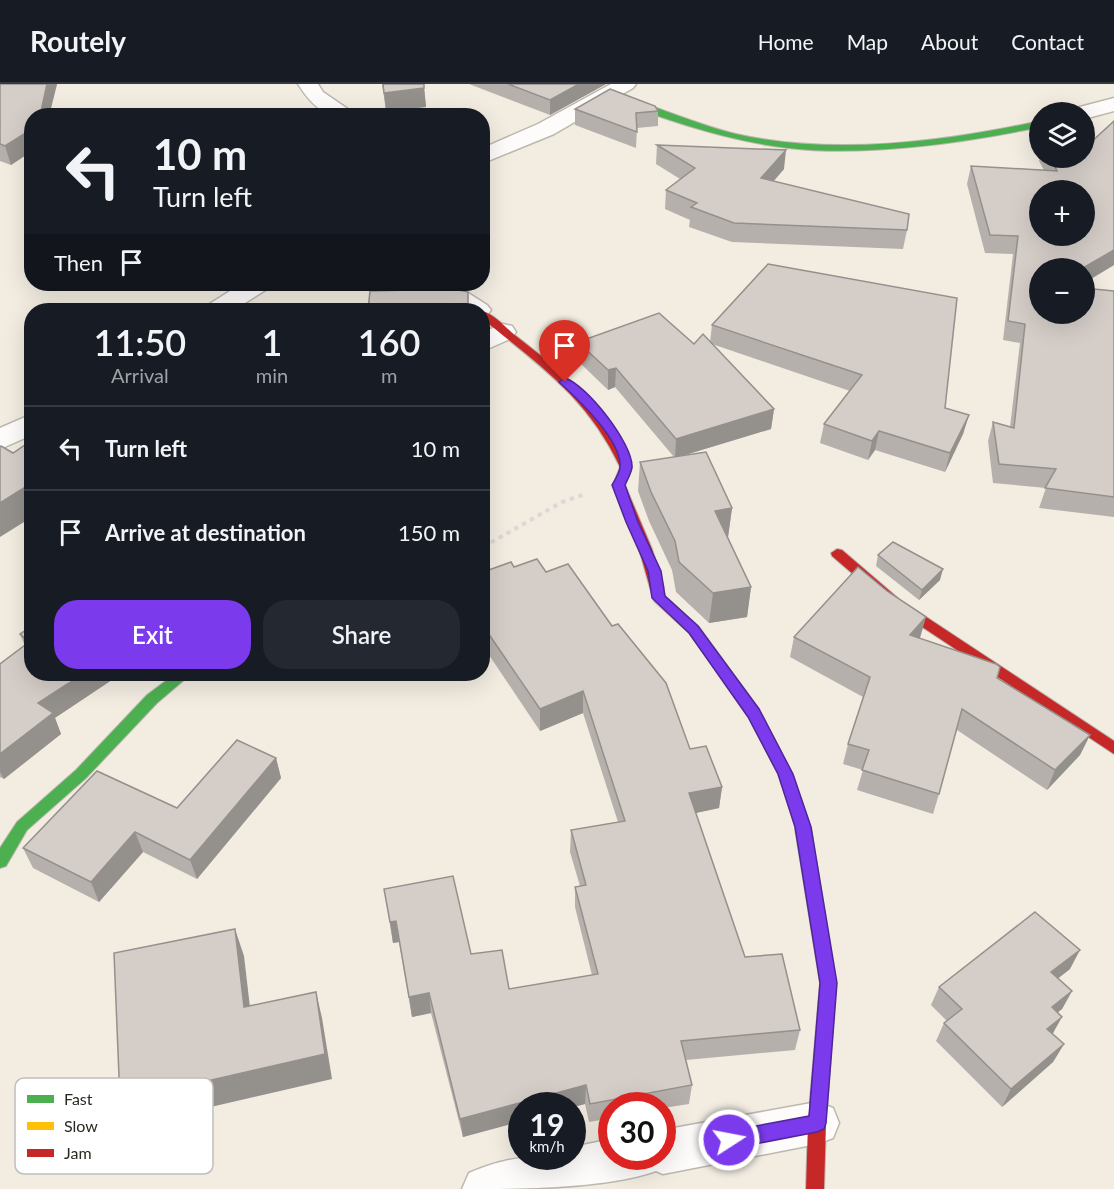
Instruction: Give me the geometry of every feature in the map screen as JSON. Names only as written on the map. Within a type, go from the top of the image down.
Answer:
[{"type":"street","points":[[308,84],[316,96],[335,108]]},
{"type":"street","points":[[490,153],[546,129],[617,89],[701,129],[800,147],[898,144],[1004,133],[1029,127]]},
{"type":"street","points":[[1095,110],[1114,104]]},
{"type":"street","points":[[228,303],[247,291]]},
{"type":"street","points":[[448,291],[467,303]]},
{"type":"street","points":[[493,338],[585,399],[603,419],[621,449],[626,467],[619,485],[632,522],[654,571],[659,598],[693,630],[754,713],[786,774],[803,827],[828,983],[817,1123],[815,1189]]},
{"type":"street","points":[[0,440],[24,427]]},
{"type":"street","points":[[837,553],[894,602],[1114,748]]},
{"type":"street","points":[[0,861],[22,826],[81,774],[152,699],[175,681]]},
{"type":"street","points":[[676,1150],[817,1123]]},
{"type":"street","points":[[485,1189],[501,1183],[598,1164]]},
{"type":"path","points":[[490,543],[562,502],[619,485]]},
{"type":"building","points":[[0,84],[47,84],[42,108],[24,108],[24,134],[5,146],[0,144]]},
{"type":"building","points":[[383,84],[424,84],[424,88],[384,93]]},
{"type":"building","points":[[508,84],[579,84],[550,100]]},
{"type":"building","points":[[610,89],[655,106],[658,111],[636,113],[637,132],[575,109]]},
{"type":"building","points":[[1114,121],[1114,250],[1095,261],[1095,258],[1029,258],[1029,324],[1095,324],[1095,289],[1114,291],[1114,497],[1045,488],[1056,469],[999,464],[993,422],[1014,428],[1025,324],[1008,321],[1018,236],[990,235],[971,166],[1057,171],[1056,168],[1095,168],[1095,138]]},
{"type":"building","points":[[657,145],[786,150],[761,178],[909,214],[907,230],[734,223],[691,207],[697,203],[666,190],[695,168]]},
{"type":"building","points":[[768,264],[957,298],[945,408],[969,415],[950,453],[879,431],[872,441],[824,424],[862,375],[712,325]]},
{"type":"building","points":[[370,291],[468,292],[468,303],[369,303]]},
{"type":"building","points":[[659,313],[694,344],[703,334],[774,409],[676,439],[616,368],[608,370],[578,342]]},
{"type":"building","points":[[24,446],[24,488],[0,503],[0,447],[13,453]]},
{"type":"building","points":[[706,452],[732,508],[715,511],[751,587],[713,593],[679,562],[675,541],[651,492],[640,462]]},
{"type":"building","points":[[893,542],[943,569],[922,590],[878,555]]},
{"type":"building","points":[[537,559],[546,572],[568,564],[612,626],[618,624],[666,683],[690,749],[706,746],[722,787],[689,793],[745,957],[782,954],[800,1030],[681,1041],[692,1085],[654,1092],[598,1092],[598,1103],[590,1104],[586,1085],[560,1092],[508,1092],[508,1106],[460,1119],[429,993],[409,997],[396,921],[390,922],[384,889],[453,876],[471,954],[502,950],[509,989],[598,974],[575,887],[586,885],[571,830],[625,821],[583,691],[540,709],[490,636],[490,570],[511,562],[514,567]]},
{"type":"building","points":[[858,567],[887,591],[926,617],[910,635],[996,664],[1000,667],[997,678],[1090,735],[1055,770],[962,709],[939,794],[862,770],[869,750],[848,744],[870,677],[794,637]]},
{"type":"building","points":[[24,646],[24,681],[72,681],[38,703],[53,713],[0,754],[0,664]]},
{"type":"building","points":[[237,740],[276,758],[190,860],[135,832],[91,882],[23,848],[97,771],[177,808]]},
{"type":"building","points":[[1035,912],[1080,950],[1051,972],[1072,991],[1052,1007],[1062,1017],[1047,1029],[1064,1044],[1011,1089],[944,1023],[962,1009],[939,987]]},
{"type":"building","points":[[235,929],[244,1007],[316,992],[325,1054],[213,1080],[119,1078],[114,953]]},
{"type":"traffic: fast","points":[[615,97],[674,119],[715,131],[756,141],[800,147],[868,146],[933,141],[1029,126]]},
{"type":"traffic: fast","points":[[0,861],[22,826],[81,774],[152,699],[175,681]]},
{"type":"traffic: slow","points":[[657,588],[659,598],[694,630],[754,713],[785,774],[803,828]]},
{"type":"traffic: jam","points":[[490,320],[565,382],[599,419],[614,442],[626,467],[619,485],[646,549],[657,588]]},
{"type":"traffic: jam","points":[[837,553],[894,602],[1114,748]]},
{"type":"traffic: jam","points":[[803,828],[828,983],[817,1123],[815,1189]]},
{"type":"route","points":[[565,382],[603,419],[621,449],[626,467],[619,485],[632,522],[654,571],[659,598],[693,630],[721,664],[754,713],[786,774],[803,827],[828,983],[817,1123],[729,1140]]}]
